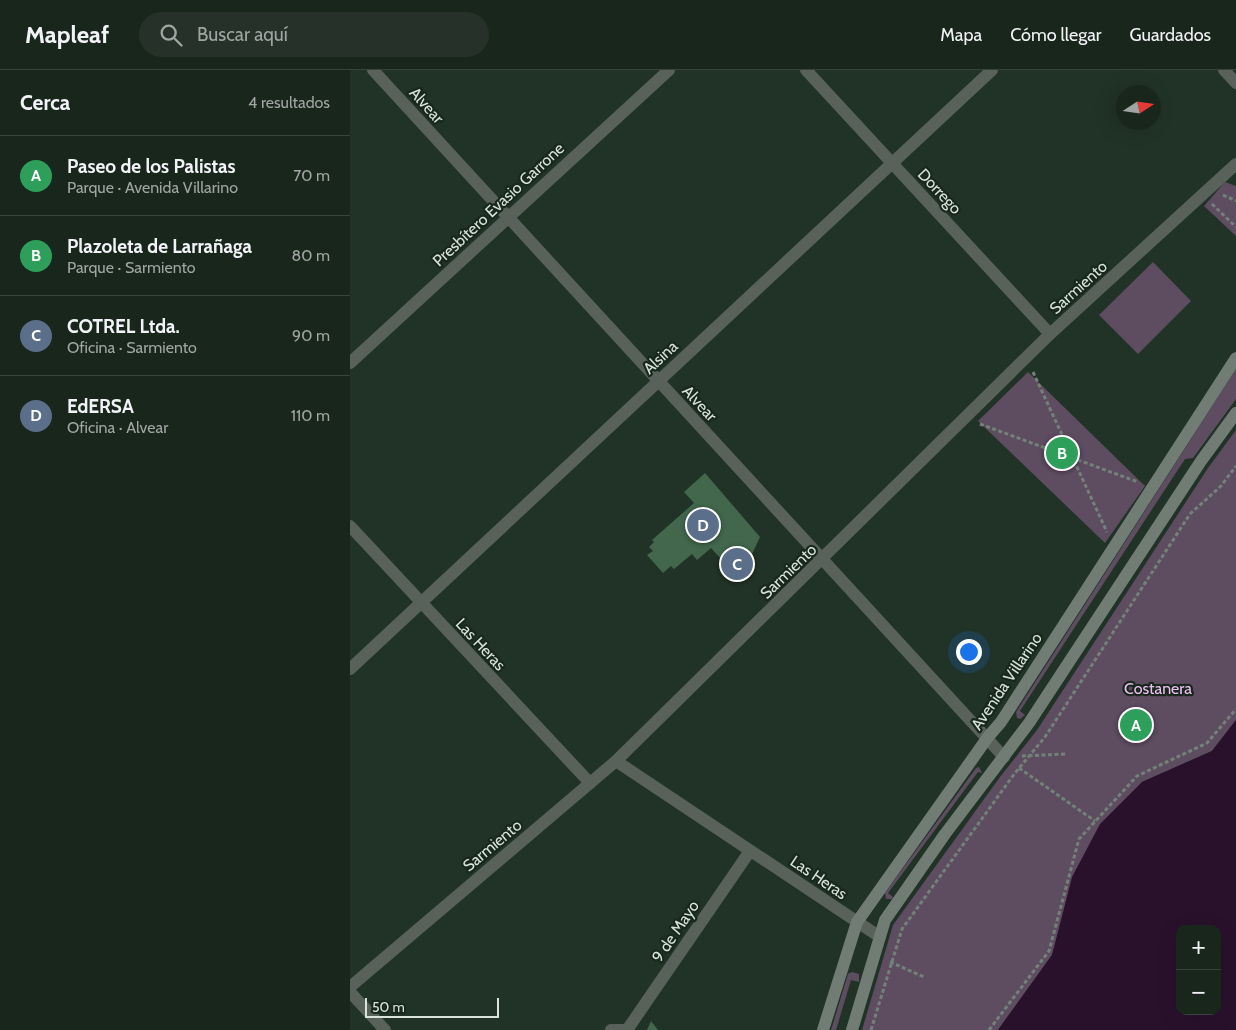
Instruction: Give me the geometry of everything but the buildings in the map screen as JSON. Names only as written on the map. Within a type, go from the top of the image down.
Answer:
[{"type":"main road","name":"Avenida Villarino","points":[[823,1030],[858,922],[988,737],[1001,722],[1154,488],[1236,358]]},
{"type":"main road","points":[[852,1030],[885,920],[951,827],[1029,723],[1196,469],[1236,413]]},
{"type":"street","name":"Alvear","points":[[373,70],[822,560],[988,737],[1004,757]]},
{"type":"street","name":"Presbítero Evasio Garrone","points":[[350,363],[669,70]]},
{"type":"street","name":"Dorrego","points":[[806,70],[1050,334]]},
{"type":"street","name":"Alsina","points":[[350,668],[992,70]]},
{"type":"street","points":[[1224,70],[1236,83]]},
{"type":"street","name":"Sarmiento","points":[[350,987],[616,761],[1050,334],[1236,164]]},
{"type":"street","name":"Las Heras","points":[[350,526],[590,783]]},
{"type":"street","name":"Las Heras","points":[[616,761],[880,937]]},
{"type":"street","name":"9 de Mayo","points":[[627,1030],[750,851]]},
{"type":"street","points":[[350,992],[385,1030]]},
{"type":"street","points":[[611,1030],[623,1030]]},
{"type":"path","points":[[1202,195],[1236,227]]},
{"type":"path","points":[[1027,358],[1115,547]]},
{"type":"path","points":[[965,418],[1154,488]]},
{"type":"path","points":[[872,1030],[902,929],[1019,768],[1045,738],[1190,514],[1221,486],[1236,466]]},
{"type":"path","points":[[988,1030],[1049,952],[1079,838],[1136,776],[1207,743],[1236,709]]},
{"type":"path","points":[[1004,757],[1066,754]]},
{"type":"path","points":[[1004,757],[1095,822]]},
{"type":"path","points":[[874,954],[924,977]]},
{"type":"green space","points":[[1225,182],[1236,186],[1236,236],[1204,206]]},
{"type":"green space","points":[[1153,262],[1191,301],[1138,354],[1099,315]]},
{"type":"green space","points":[[1236,369],[1236,399],[1193,458],[1185,459],[1020,711],[1025,715],[1020,719],[1017,718],[1016,712]]},
{"type":"green space","points":[[1028,372],[1145,486],[1105,543],[978,421]]},
{"type":"green space","name":"Costanera","points":[[1236,430],[1236,720],[1212,751],[1142,782],[1063,916],[1052,955],[998,1030],[862,1030],[893,925],[1000,777],[1037,730],[1208,468]]},
{"type":"green space","points":[[979,767],[982,773],[978,772],[888,893],[893,897],[892,899],[886,899],[885,893],[976,768]]},
{"type":"green space","points":[[852,972],[859,974],[859,982],[851,980],[836,1030],[831,1030],[848,974]]},
{"type":"shaded area","points":[[1236,720],[1236,1030],[998,1030],[1052,955],[1072,877],[1100,824],[1142,782],[1212,751]]},
{"type":"place","name":"Plazoleta de Larrañaga","points":[[1062,453]]},
{"type":"place","name":"EdERSA","points":[[703,525]]},
{"type":"place","name":"COTREL Ltda.","points":[[737,564]]},
{"type":"place","name":"Paseo de los Palistas","points":[[1136,725]]}]
